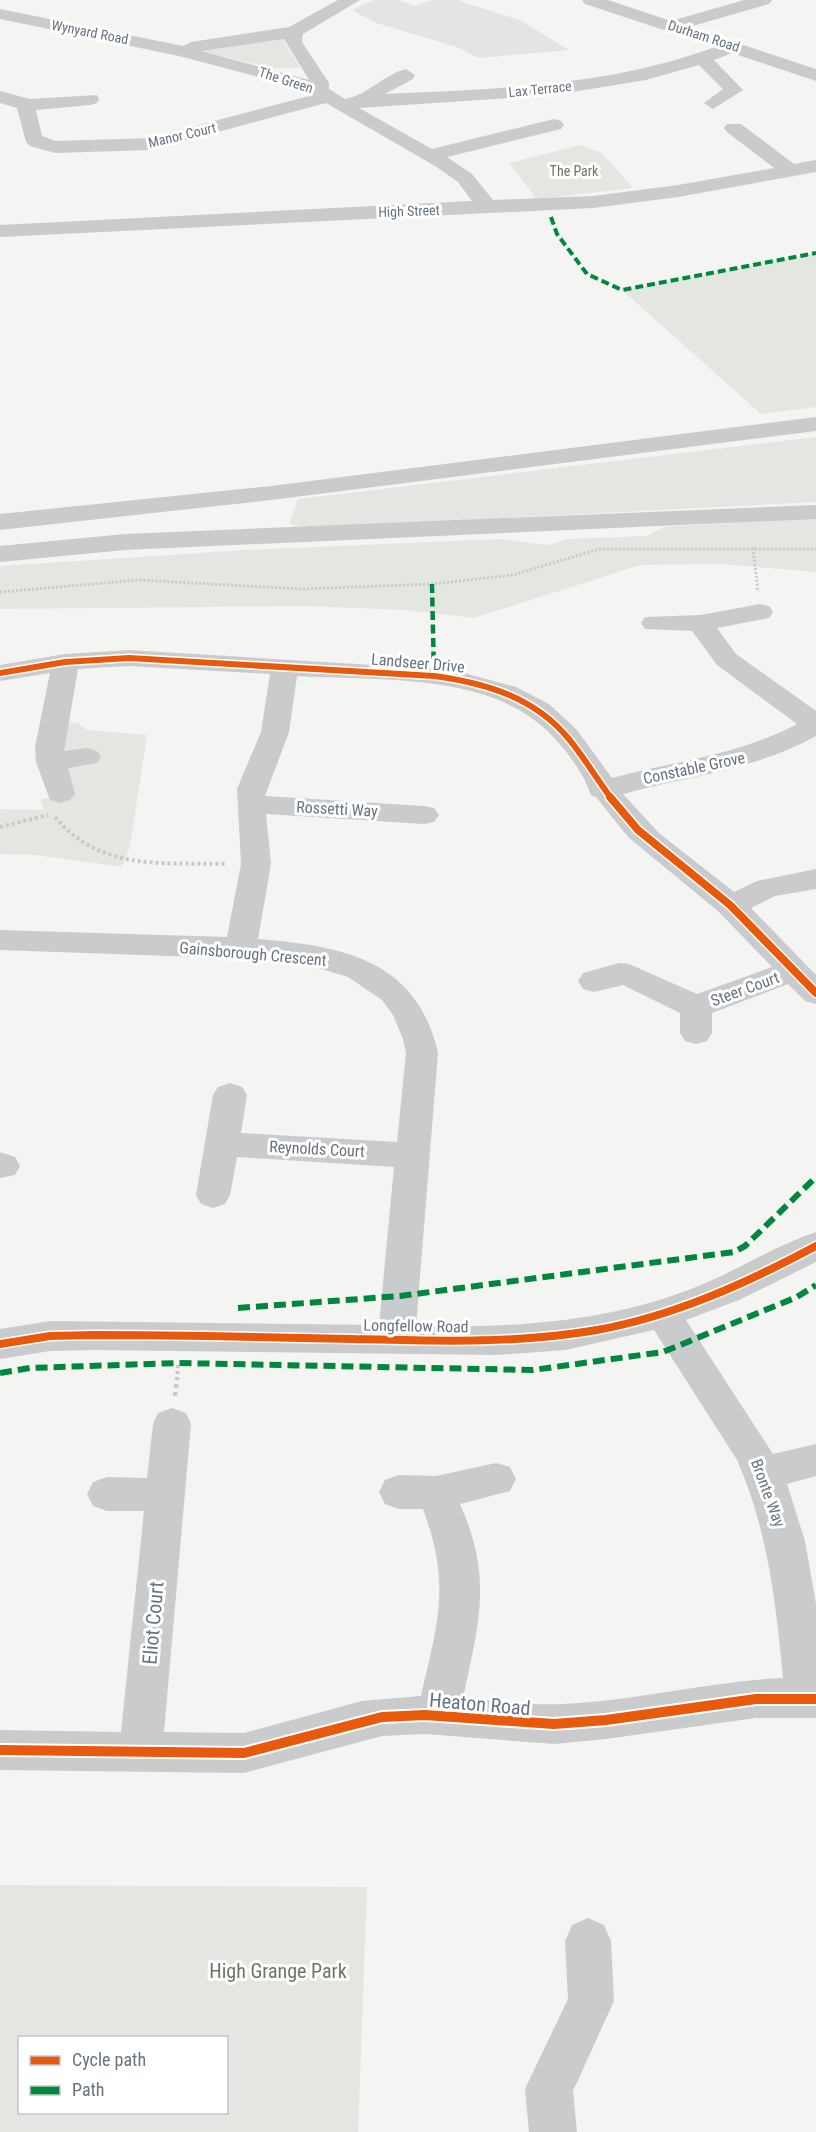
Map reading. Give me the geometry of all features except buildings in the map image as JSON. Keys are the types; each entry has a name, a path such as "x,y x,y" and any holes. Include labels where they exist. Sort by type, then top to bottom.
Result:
{"street":[{"path":"180,51 189,47 294,32 322,7 351,0"},
{"name":"Durham Road","path":"591,0 735,46 816,75"},
{"path":"672,26 763,0"},
{"name":"Wynyard Road","path":"2,16 180,51"},
{"name":"The Green","path":"294,32 293,42 329,98"},
{"name":"Lax Terrace","path":"329,98 366,101 545,91 638,75 704,60 735,46"},
{"name":"The Green","path":"180,51 267,73 329,98"},
{"path":"704,60 734,90 713,102"},
{"path":"267,73 309,68"},
{"path":"366,101 380,89 408,72"},
{"path":"0,97 15,99 25,105 90,99"},
{"path":"329,98 430,155 465,178 488,208"},
{"name":"Manor Court","path":"25,105 31,134 37,142 55,147 126,146 170,140 329,98"},
{"path":"430,155 554,125"},
{"path":"734,128 789,170"},
{"name":"High Street","path":"0,231 167,221 488,208 633,198 816,166"},
{"path":"0,522 271,493 816,424"},
{"path":"0,554 201,538 816,512"},
{"path":"654,623 701,623 760,612"},
{"name":"Constable Grove","path":"602,790 654,776 736,760 783,743 816,725 761,683 729,664 712,644 701,623"},
{"name":"Landseer Drive","path":"0,673 65,662 129,658 434,675 466,680 500,690 528,702 551,719 568,737 618,811 641,833 730,905 816,993"},
{"path":"60,794 50,762 50,741 62,691 65,662"},
{"path":"240,950 256,864 250,804 251,789 275,732 285,666"},
{"path":"50,762 87,757"},
{"name":"Rossetti Way","path":"250,804 424,815"},
{"path":"730,905 768,888 816,879"},
{"name":"Gainsborough Crescent","path":"4,949 240,950 306,955 334,960 360,970 385,985 404,1004 417,1027 422,1053 396,1340"},
{"name":"Steer Court","path":"594,981 619,974 628,975 663,991 696,1020 793,971"},
{"path":"213,1195 230,1095"},
{"name":"Reynolds Court","path":"223,1144 411,1155"},
{"name":"Longfellow Road","path":"0,1344 50,1336 180,1335 483,1340 580,1333 662,1313 756,1279 816,1246"},
{"name":"Bronte Way","path":"662,1313 764,1473 794,1580 811,1699"},
{"name":"Eliot Court","path":"141,1751 172,1424"},
{"path":"764,1473 816,1460"},
{"path":"438,1716 459,1621 461,1594 455,1543 418,1493 496,1479"},
{"path":"107,1494 165,1495"},
{"name":"Heaton Road","path":"0,1750 244,1753 281,1746 335,1726 366,1719 403,1715 438,1716 535,1726 590,1722 706,1703 777,1697 811,1699"},
{"path":"551,2111 591,2001 588,1941"}],"path":[{"path":"753,548 760,612"},
{"path":"0,591 140,580 301,589 432,584 513,575 599,549 816,549"},
{"path":"0,827 53,813 65,832 85,848 114,859 256,864"},
{"path":"172,1424 180,1335"}],"shaded area":[{"path":"374,0 397,0 416,6 432,0 463,0 459,1 520,20 569,50 478,58 457,47 376,23 352,10"}],"green space":[{"path":"282,38 300,68 272,68 197,50"},
{"name":"The Park","path":"581,145 602,153 633,188 537,199 509,163"},
{"path":"816,253 816,407 761,414 622,290"},
{"path":"816,437 816,502 307,528 289,524 298,499"},
{"path":"816,518 816,572 721,564 640,565 474,618 405,610 304,606 0,609 0,566 247,550 501,539 548,545 568,539 647,536 664,527"},
{"path":"59,722 78,723 87,730 147,735 130,846 122,867 36,855 0,854 0,809 44,810 40,799 64,797"},
{"name":"High Grange Park","path":"0,1885 367,1887 358,2132 0,2132"}],"marked path":[{"path":"551,217 557,234 587,274 622,290 816,253"},
{"path":"432,584 434,676"},
{"path":"238,1308 400,1296 734,1252 745,1246 816,1177"},
{"path":"0,1373 30,1368 178,1363 533,1370 663,1352 797,1297 816,1285"}],"cycle path":[{"path":"0,673 65,662 129,658 434,676 471,682 506,693 539,710 554,722 567,736 627,819 660,850 730,905 816,993"},
{"path":"0,1344 50,1336 94,1335 461,1341 565,1335 632,1322 704,1299 749,1280 816,1246"},
{"path":"0,1750 244,1753 362,1720 403,1715 554,1724 606,1720 726,1701 786,1697 816,1699"}]}
